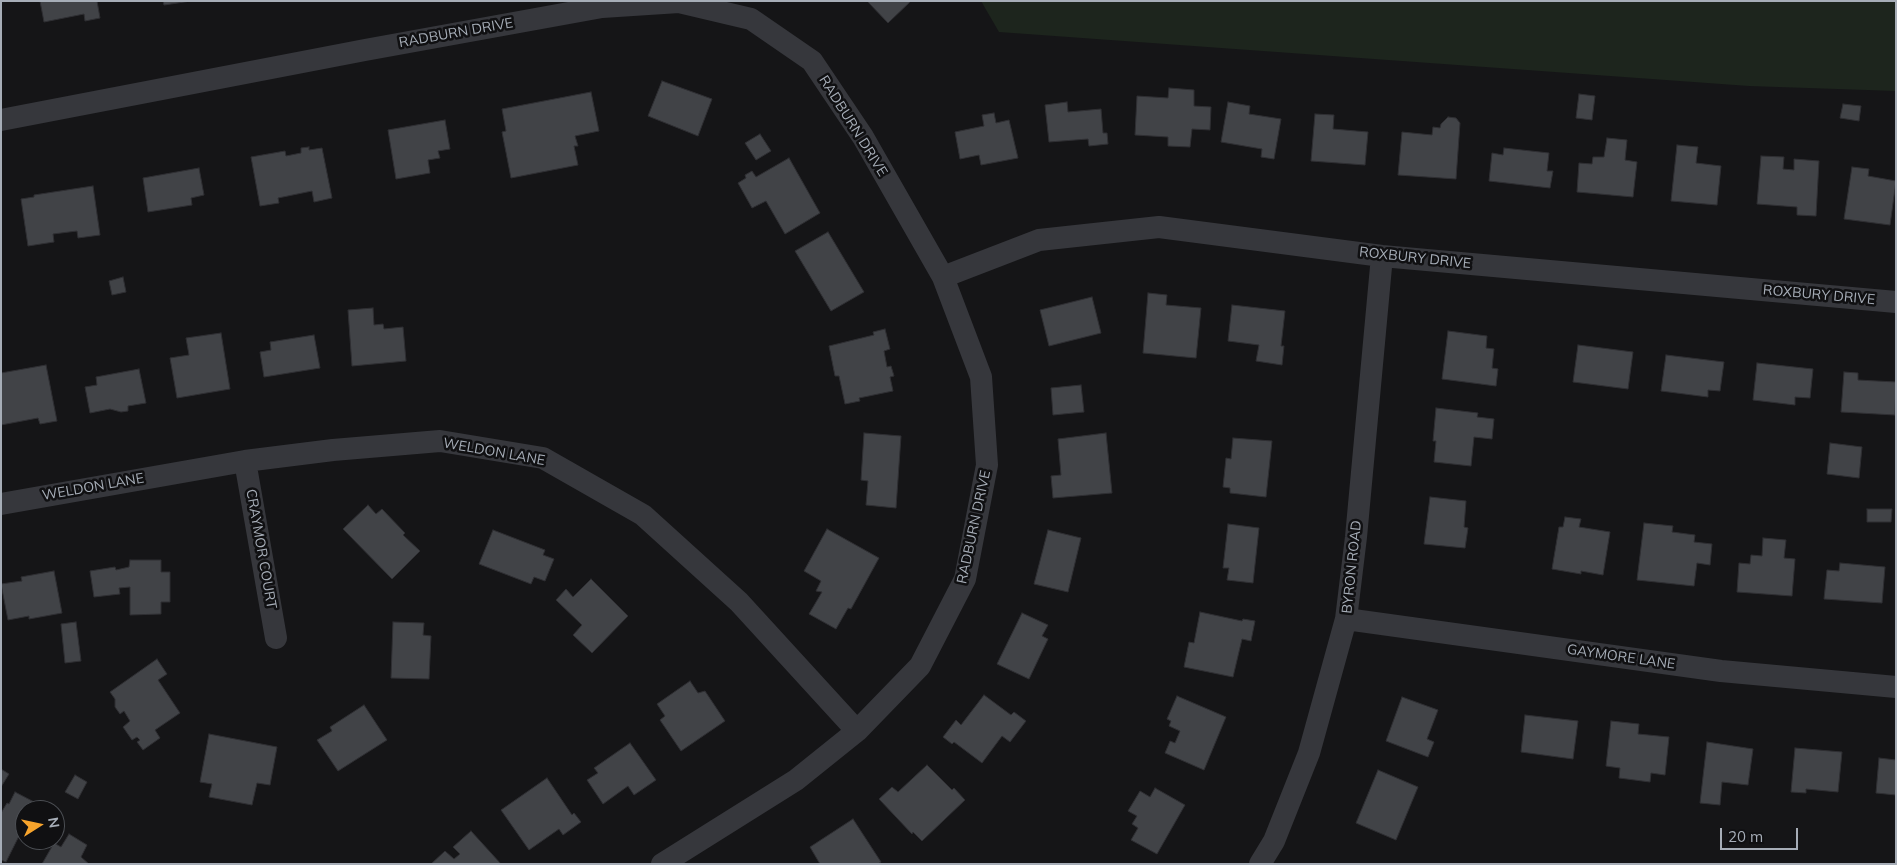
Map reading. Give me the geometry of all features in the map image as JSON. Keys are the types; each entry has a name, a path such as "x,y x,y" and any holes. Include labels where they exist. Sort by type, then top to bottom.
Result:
{"street":[{"name":"RADBURN DRIVE","path":"1,120 593,8 679,2 751,19 812,61 863,137 943,277 981,377 988,465 965,580 920,666 856,730 796,780 662,864"},
{"name":"ROXBURY DRIVE","path":"943,277 1039,240 1159,227 1382,256 1896,302"},
{"name":"BYRON ROAD","path":"1260,864 1274,841 1309,753 1346,619 1356,536 1382,256"},
{"name":"WELDON LANE","path":"1,504 245,461 333,450 440,441 543,458 644,515 739,602 856,730"},
{"name":"CRAYMOR COURT","path":"245,461 276,638"},
{"name":"GAYMORE LANE","path":"1346,619 1721,671 1896,687"}],"shaded area":[{"path":"981,1 1896,1 1896,91 1749,86 999,32"}],"building":[{"path":"40,1 97,1 100,18 85,21 84,14 44,22"},
{"path":"163,1 191,1 164,5"},
{"path":"867,1 911,1 888,23"},
{"path":"662,81 712,99 698,136 648,116"},
{"path":"1169,88 1194,90 1194,106 1211,107 1210,130 1192,129 1190,147 1168,146 1168,137 1135,135 1137,96 1168,98"},
{"path":"591,92 599,131 575,136 578,146 574,146 578,165 511,178 502,132 506,131 502,109"},
{"path":"1579,94 1595,96 1592,120 1576,118"},
{"path":"1067,102 1068,112 1101,109 1103,133 1107,133 1108,144 1089,146 1088,139 1049,142 1045,105"},
{"path":"1228,102 1250,106 1249,114 1281,119 1274,159 1261,157 1262,149 1221,142"},
{"path":"1843,104 1861,106 1859,121 1840,118"},
{"path":"994,113 996,123 1009,120 1018,158 981,165 979,155 960,159 955,132 984,126 982,115"},
{"path":"1315,114 1334,115 1333,129 1368,132 1365,165 1311,161"},
{"path":"1448,117 1456,118 1460,123 1456,179 1398,175 1402,132 1432,135 1433,127 1440,128 1441,124"},
{"path":"445,120 450,149 438,151 440,158 428,160 430,173 396,179 388,130"},
{"path":"760,134 771,151 756,160 745,143"},
{"path":"1607,138 1627,140 1625,160 1637,162 1633,197 1577,192 1579,163 1592,164 1593,157 1604,157"},
{"path":"1677,145 1698,147 1696,163 1721,166 1717,205 1671,201"},
{"path":"309,147 309,150 322,148 332,198 314,202 312,191 278,198 279,203 260,206 251,157 285,151 286,156 301,153 301,148"},
{"path":"1504,148 1549,153 1547,171 1553,171 1550,188 1489,181 1492,153 1503,155"},
{"path":"1761,156 1784,157 1783,169 1794,170 1794,159 1819,161 1816,216 1797,215 1797,207 1757,204"},
{"path":"789,158 820,213 785,234 766,201 752,208 738,183 746,178 745,175 752,171 756,177"},
{"path":"1852,167 1869,169 1868,176 1896,181 1890,225 1844,219"},
{"path":"199,168 204,195 191,198 192,205 148,212 143,178"},
{"path":"93,186 100,235 78,238 77,231 53,234 54,242 28,246 21,199 34,197 34,195"},
{"path":"828,232 864,292 831,311 795,251"},
{"path":"123,277 126,292 112,295 109,281"},
{"path":"1148,293 1167,295 1166,305 1201,308 1196,358 1143,353"},
{"path":"1092,297 1101,333 1049,346 1040,310"},
{"path":"1232,305 1285,311 1281,346 1284,346 1282,365 1256,361 1259,345 1228,341"},
{"path":"373,308 374,325 383,324 384,329 403,327 406,361 352,366 348,310"},
{"path":"885,329 890,349 884,351 887,367 891,366 894,376 890,377 893,391 859,398 860,401 845,404 839,376 835,376 829,346 874,335 873,332"},
{"path":"1448,331 1487,336 1486,348 1494,349 1492,368 1498,369 1496,386 1442,379"},
{"path":"221,333 230,389 177,398 170,358 189,355 186,338"},
{"path":"314,335 320,368 264,377 260,352 271,350 270,342"},
{"path":"1578,345 1633,352 1628,389 1573,382"},
{"path":"1666,355 1724,362 1720,391 1708,390 1708,397 1661,391"},
{"path":"1757,363 1813,369 1810,398 1795,397 1795,405 1753,400"},
{"path":"46,365 57,421 40,424 38,418 1,425 1,373"},
{"path":"139,369 146,403 128,406 128,411 121,412 110,409 90,413 85,387 97,385 96,377"},
{"path":"1844,372 1858,373 1858,380 1896,382 1895,415 1841,412"},
{"path":"1081,385 1084,412 1053,415 1051,388"},
{"path":"1436,408 1478,413 1477,417 1494,419 1492,439 1474,437 1471,466 1434,462 1436,441 1433,441"},
{"path":"864,433 901,436 896,508 866,505 868,481 861,480"},
{"path":"1106,433 1112,493 1053,498 1051,476 1061,475 1058,439"},
{"path":"1233,438 1272,441 1266,497 1230,493 1230,488 1223,487 1226,458 1231,459"},
{"path":"1830,443 1862,447 1859,478 1827,474"},
{"path":"1430,497 1466,501 1464,527 1468,528 1465,548 1424,544"},
{"path":"368,505 376,514 382,509 405,533 403,535 420,551 392,579 343,529"},
{"path":"1867,509 1892,509 1891,522 1867,522"},
{"path":"1565,517 1581,519 1579,527 1610,532 1603,575 1581,571 1581,574 1552,569 1559,527 1563,527"},
{"path":"1644,523 1673,526 1672,532 1695,535 1694,542 1712,544 1710,565 1697,563 1694,586 1637,580"},
{"path":"1228,524 1259,528 1253,583 1227,580 1229,568 1223,568"},
{"path":"827,529 879,558 851,609 848,608 836,629 809,614 822,592 816,591 821,581 804,571"},
{"path":"493,530 545,550 543,555 554,559 545,581 534,577 531,584 479,564"},
{"path":"1048,530 1081,538 1068,592 1034,584"},
{"path":"1763,538 1786,540 1784,558 1795,559 1792,596 1737,592 1739,563 1750,564 1751,555 1762,556"},
{"path":"130,560 161,560 161,572 170,572 170,602 161,602 161,614 130,615 130,587 119,588 120,594 94,597 90,571 115,567 116,570 129,567"},
{"path":"1840,563 1885,567 1882,603 1824,599 1827,570 1839,571"},
{"path":"54,571 62,613 29,619 29,616 8,620 1,584 22,581 21,577"},
{"path":"591,579 628,616 592,653 573,635 582,625 556,600 566,589 573,597"},
{"path":"1200,612 1242,621 1243,619 1255,621 1251,641 1242,639 1233,677 1184,667 1189,642 1194,643"},
{"path":"1022,613 1048,625 1042,636 1048,639 1029,679 997,664"},
{"path":"76,622 81,661 65,663 61,624"},
{"path":"393,622 424,623 423,635 431,636 429,679 391,678"},
{"path":"157,659 167,674 158,680 180,713 155,730 160,738 143,750 137,742 140,740 137,737 132,740 123,727 130,721 124,711 120,714 115,707 115,699 110,692"},
{"path":"690,681 698,693 705,691 725,721 681,751 660,720 665,716 657,704"},
{"path":"984,695 1011,715 1014,712 1026,721 1010,742 1002,736 982,763 954,742 952,744 943,737 956,720 961,725"},
{"path":"1177,696 1226,717 1204,770 1165,753 1170,741 1175,743 1180,731 1169,726 1171,721 1167,719"},
{"path":"1402,697 1438,710 1427,739 1434,742 1428,757 1386,741"},
{"path":"364,705 387,740 338,771 317,740 332,731 330,727"},
{"path":"1525,715 1578,721 1573,759 1521,752"},
{"path":"1611,721 1639,724 1638,734 1669,737 1665,775 1651,773 1650,782 1619,778 1620,768 1606,766"},
{"path":"209,734 277,747 270,785 257,783 252,805 209,797 212,784 200,782"},
{"path":"1707,742 1753,749 1748,785 1722,782 1720,805 1700,803"},
{"path":"630,743 656,780 634,795 628,786 603,804 587,780 598,773 594,768"},
{"path":"1795,748 1842,752 1838,792 1806,789 1806,793 1791,792"},
{"path":"1879,758 1896,760 1896,795 1876,793"},
{"path":"927,765 965,800 922,841 913,832 912,834 879,799 892,787 898,792"},
{"path":"1,769 9,774 1,787"},
{"path":"1378,770 1418,787 1396,840 1356,823"},
{"path":"75,775 87,782 78,799 65,792"},
{"path":"547,778 572,815 574,813 581,822 563,835 559,829 529,850 501,810"},
{"path":"1155,788 1185,805 1157,854 1131,840 1138,828 1132,824 1137,816 1128,811 1140,791 1150,797"},
{"path":"15,792 30,800 15,800 15,844 6,862 1,860 1,813 7,803 9,804"},
{"path":"853,819 881,862 878,864 820,864 810,847"},
{"path":"471,831 501,864 431,864 445,851 454,859 460,854 453,847"},
{"path":"69,834 87,845 81,857 89,864 42,864 50,850 65,850 65,840"}]}
